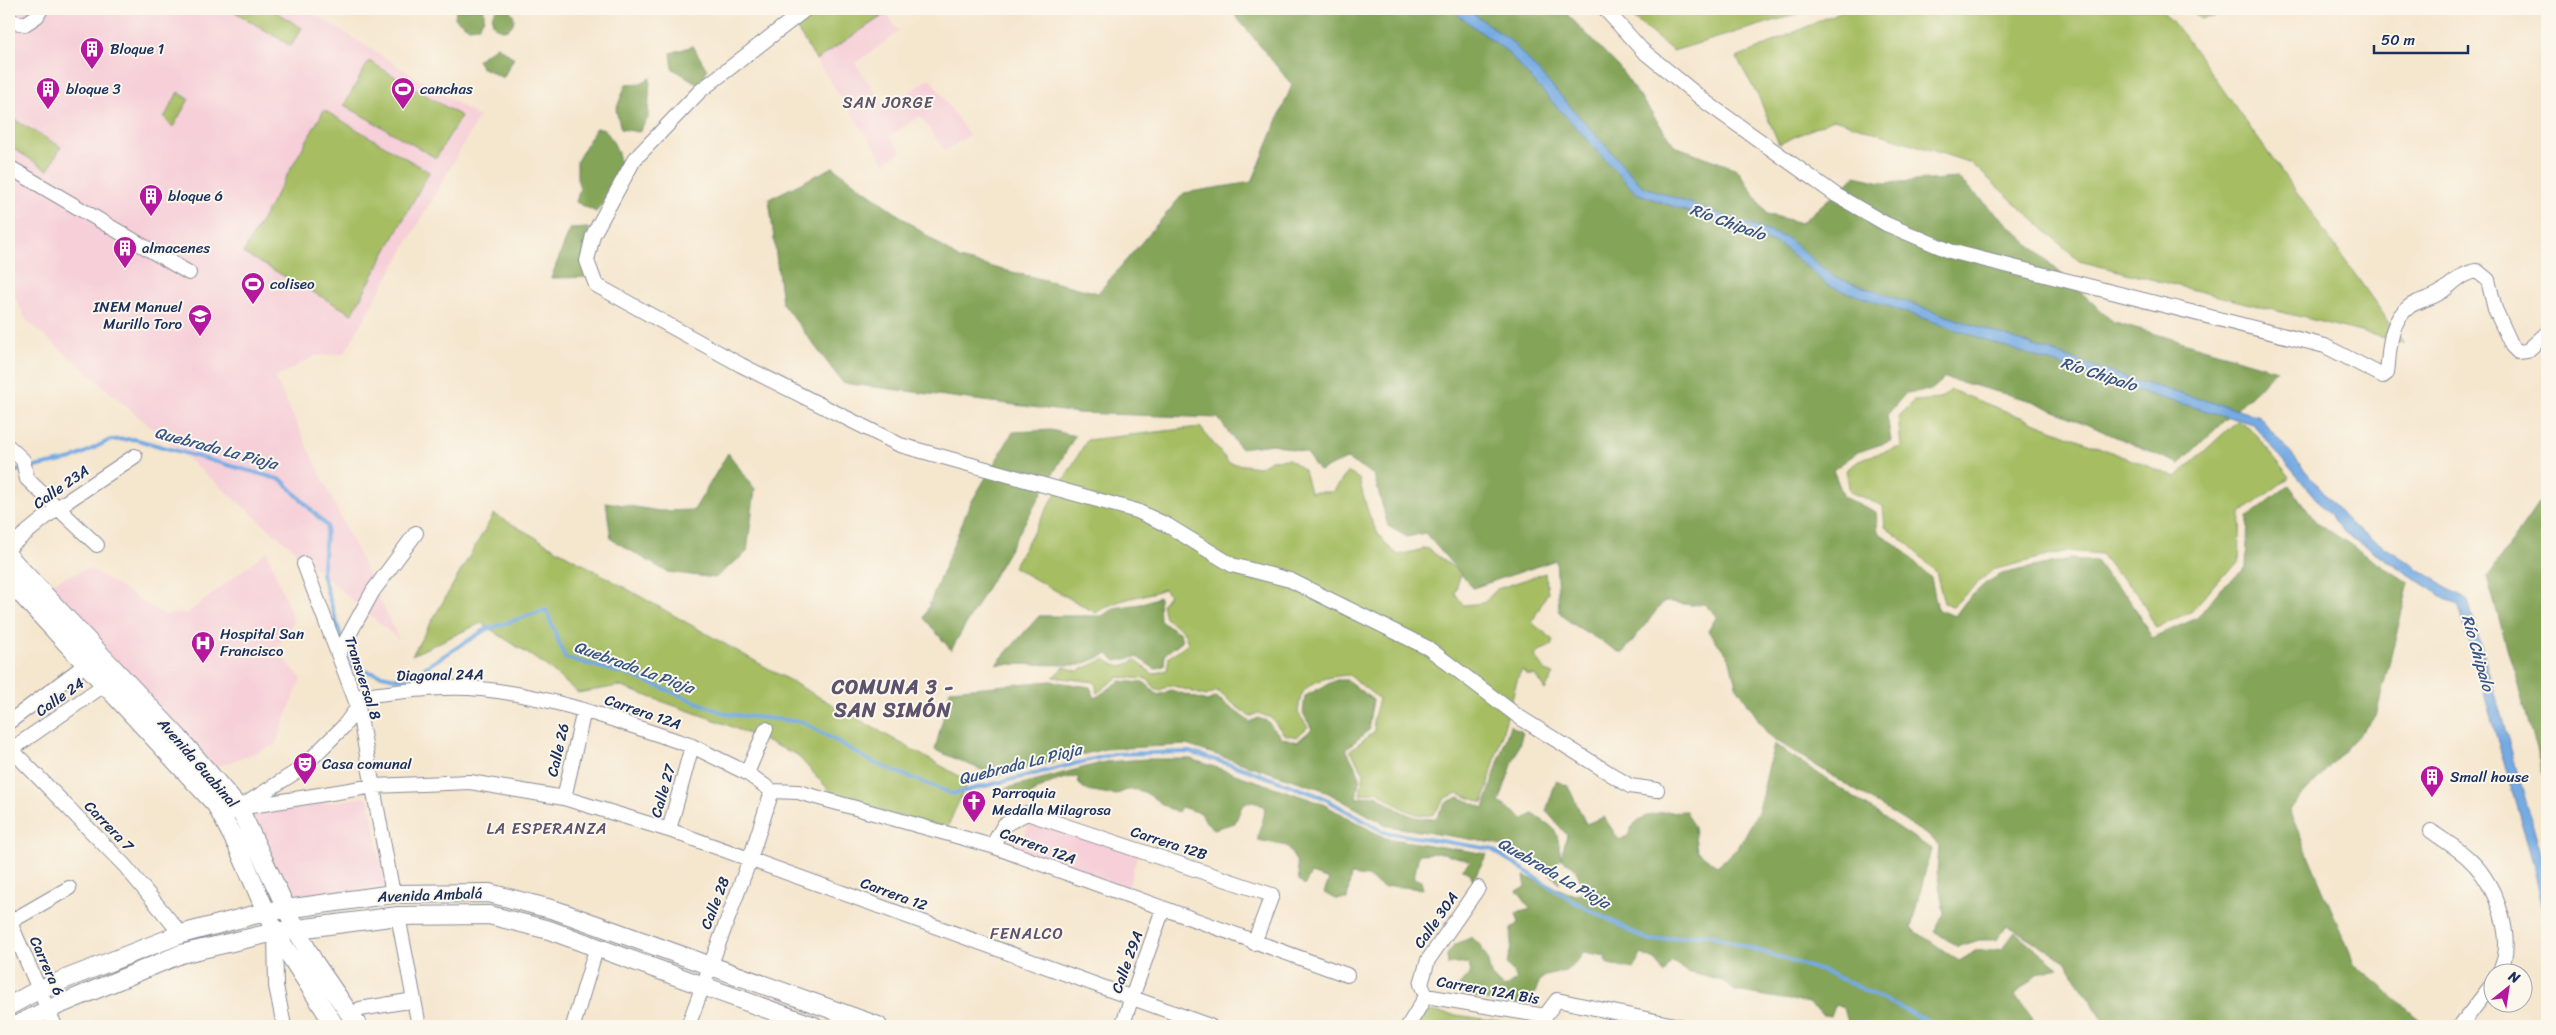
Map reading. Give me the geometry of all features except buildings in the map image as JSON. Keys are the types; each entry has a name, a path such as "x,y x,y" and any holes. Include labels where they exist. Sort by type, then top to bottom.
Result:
{"main road":[{"name":"Avenida Guabinal","path":"9,557 178,737 240,808 296,929 314,962 358,1026"},
{"name":"Avenida Guabinal","path":"9,581 216,805 224,816 275,932 335,1026"},
{"name":"Avenida Ambalá","path":"9,1006 40,989 181,934 265,912 393,894 489,893 555,910 878,1026"},
{"name":"Avenida Ambalá","path":"15,1026 49,1009 181,954 275,932 398,916 489,916 549,930 814,1026"}],"street":[{"path":"9,21 25,24 37,16 40,9"},
{"path":"804,9 700,90 634,160 593,235 587,261 596,285 741,365 900,445 1137,511 1167,525 1232,564 1290,580 1428,648 1519,717 1630,786 1657,790"},
{"path":"1605,9 1642,50 1707,103 1793,166 1836,195 1886,224 1950,251 2326,346 2353,359 2378,376 2383,376 2387,373 2391,333 2397,319 2410,306 2440,293 2464,273 2477,271 2488,280 2495,309 2512,346 2518,352 2526,351 2547,333"},
{"path":"9,168 189,273"},
{"path":"9,447 23,460 26,477 56,508 97,544"},
{"name":"Calle 23A","path":"9,547 56,508 135,456"},
{"path":"339,652 374,591 416,532"},
{"name":"Transversal 8","path":"304,564 357,702 393,894"},
{"name":"Calle 24","path":"9,722 85,665"},
{"name":"Calle 24","path":"10,749 104,686"},
{"name":"Diagonal 24A","path":"357,702 396,692 480,689 520,694 584,710"},
{"path":"224,816 240,808 302,768 343,727 357,702"},
{"name":"Carrera 12A","path":"584,710 692,746 747,772 772,791 798,792 992,846 1347,976"},
{"name":"Calle 26","path":"564,798 584,710"},
{"path":"747,772 766,729"},
{"name":"Carrera 12A","path":"688,760 692,746"},
{"name":"Carrera 7","path":"10,749 125,866 181,934"},
{"name":"Calle 27","path":"669,830 688,760"},
{"name":"Carrera 12","path":"240,808 374,786 470,782 564,798 669,830 1131,999 1210,1026"},
{"name":"Calle 28","path":"688,1026 709,965 750,859 772,791"},
{"name":"Carrera 12B","path":"992,846 1004,825 1027,813 1272,895 1254,943"},
{"path":"2431,831 2472,861 2494,892 2508,943 2505,962"},
{"path":"9,921 70,888"},
{"name":"Calle 30A","path":"1426,996 1421,984 1428,960 1478,888"},
{"name":"Calle 29A","path":"1122,1026 1163,909"},
{"path":"398,916 419,1026"},
{"name":"Carrera 6","path":"9,921 55,1026"},
{"path":"275,932 276,986 284,1026"},
{"path":"573,1026 597,946"},
{"path":"2460,1026 2484,995"},
{"path":"1408,1026 1426,996"},
{"name":"Carrera 12A Bis","path":"1426,996 1543,1021 1557,1000 1679,1026"},
{"path":"360,1009 414,1000"}],"shaded area":[{"name":"INEM Manuel Murillo Toro","path":"9,9 307,9 479,117 344,354 315,356 275,378 399,640 26,320 9,284"},
{"path":"887,13 899,32 855,63 886,108 930,78 969,135 945,151 920,116 890,136 901,152 885,163 816,60"},
{"name":"Hospital San Francisco","path":"267,551 294,621 276,649 301,678 275,745 214,768 46,585 89,568 164,615 188,613"},
{"path":"363,797 370,800 385,887 290,901 252,820 253,815"},
{"path":"1032,821 1138,852 1128,889 1016,849"}],"green space":[{"path":"503,8 511,11 514,19 511,27 503,30 495,27 492,19 495,11"},
{"path":"230,9 271,9 302,28 291,46"},
{"path":"456,9 484,9 484,18 479,27 469,28 455,18"},
{"path":"821,9 884,9 887,13 816,60 795,26"},
{"path":"1230,9 1562,9 1618,66 1675,146 1737,169 1767,214 1801,223 1855,176 1886,183 1958,178 2112,321 2277,370 2179,464 2032,401 1945,378 1931,390 1906,393 1887,415 1891,441 1858,452 1833,470 1844,497 1876,512 1878,532 1901,548 1931,578 1938,610 1955,616 1966,601 1987,582 2002,574 2069,559 2096,561 2109,579 2127,595 2152,638 2197,618 2221,588 2246,568 2248,517 2289,485 2316,522 2409,583 2376,716 2289,810 2355,965 2427,1026 2107,1026 2065,961 2007,925 1996,940 1979,940 1958,947 1934,931 1944,914 1937,872 1939,847 1933,839 1769,736 1736,685 1729,657 1708,631 1717,616 1704,604 1691,605 1664,601 1622,654 1571,623 1559,612 1556,560 1473,588 1425,533 1407,537 1388,526 1374,475 1347,459 1319,471 1306,453 1273,444 1240,448 1218,418 1078,413 843,383 782,303 769,199 833,167 959,259 1098,293 1184,193 1252,182 1292,85"},
{"path":"1622,9 1814,9 1673,51"},
{"path":"1846,9 2161,9 2184,35 2404,343 2079,261 1971,163 1834,119 1779,144 1760,100 1737,58"},
{"path":"2190,9 2252,9 2201,19"},
{"path":"497,46 514,58 503,78 481,67 477,60"},
{"path":"693,46 707,70 700,85 673,69 671,53"},
{"name":"canchas","path":"369,61 461,116 436,158 344,105"},
{"path":"650,78 648,118 639,132 621,129 616,110 626,84 641,83"},
{"path":"178,92 189,99 173,127 164,118"},
{"path":"324,110 429,172 352,314 243,253"},
{"path":"10,117 61,147 48,170 9,146"},
{"path":"596,128 604,129 609,135 617,150 621,167 618,183 614,191 596,212 576,202 580,188 577,179 577,161"},
{"path":"588,228 590,251 601,277 551,278 570,229"},
{"path":"1951,390 2176,477 2237,421 2252,430 2290,477 2241,513 2239,563 2219,579 2191,612 2156,628 2137,592 2116,573 2101,554 2067,551 1992,570 1953,606 1944,603 1936,572 1909,545 1885,527 1883,506 1850,492 1846,470 1863,458 1901,447 1898,417 1914,401 1940,399"},
{"path":"1200,427 1229,463 1259,467 1271,460 1289,459 1304,470 1310,492 1333,492 1348,472 1359,479 1372,522 1382,540 1399,555 1427,548 1461,573 1455,593 1463,605 1484,603 1497,589 1545,573 1548,592 1532,622 1553,641 1551,646 1539,651 1535,656 1546,671 1554,674 1545,690 1535,675 1527,675 1522,670 1518,677 1483,803 1458,793 1444,799 1434,814 1427,815 1404,809 1377,791 1360,795 1364,773 1350,750 1375,731 1373,721 1379,699 1349,675 1323,679 1306,689 1301,696 1298,713 1308,727 1296,737 1284,734 1271,718 1258,713 1250,717 1217,691 1206,696 1171,685 1158,691 1147,679 1118,677 1097,693 1095,682 1053,677 1064,667 1078,671 1105,659 1120,666 1135,660 1153,674 1167,670 1169,657 1188,643 1183,630 1165,618 1162,604 1169,595 1164,589 1120,601 1096,613 1013,567 1087,440"},
{"path":"1051,430 1075,436 951,650 924,618 969,506 1013,432"},
{"path":"728,453 755,489 747,552 715,578 667,572 611,539 606,502 659,511 694,510"},
{"path":"2547,491 2547,788 2487,577"},
{"path":"494,514 968,781 947,828 839,801 796,754 720,722 619,686 578,693 545,665 481,623 412,655"},
{"path":"1159,597 1160,621 1180,633 1182,641 1165,654 1164,666 1155,669 1137,657 1116,661 1108,654 1080,665 996,664 1039,616 1102,616 1114,608 1140,604"},
{"path":"1336,680 1347,680 1373,700 1369,723 1370,729 1346,749 1360,776 1356,798 1377,795 1405,813 1428,819 1436,818 1445,803 1459,797 1484,808 1510,725 1523,733 1499,802 1524,819 1533,814 1552,827 1557,835 1561,858 1567,835 1546,811 1556,781 1568,786 1586,824 1604,817 1619,840 1628,836 1637,822 1644,817 1651,814 1686,811 1694,828 1697,851 1717,866 1738,848 1758,812 1774,744 1931,849 1911,928 1959,961 1976,951 2002,949 2015,932 2059,968 2038,973 2015,995 2038,1026 1849,1026 1844,1008 1835,1005 1830,1016 1824,1015 1808,1003 1735,991 1723,981 1688,972 1671,961 1664,974 1655,960 1641,954 1633,969 1608,964 1605,956 1584,952 1576,963 1565,971 1549,974 1541,979 1531,1000 1525,1003 1507,1004 1475,997 1460,993 1457,988 1471,972 1468,963 1448,965 1447,955 1454,945 1472,937 1480,945 1487,958 1491,975 1504,988 1517,979 1507,964 1511,947 1511,929 1519,923 1516,913 1531,909 1517,891 1526,887 1524,876 1575,895 1585,891 1574,866 1561,859 1554,866 1560,884 1538,862 1520,852 1494,843 1388,826 1321,789 1186,745 1105,749 996,776 935,750 950,690 1051,681 1090,687 1095,698 1120,681 1145,683 1158,695 1171,690 1207,701 1216,697 1250,722 1258,718 1267,721 1281,737 1297,742 1312,729 1303,713 1305,696"},
{"path":"1146,759 1191,759 1321,803 1385,838 1487,854 1473,880 1470,873 1462,869 1470,861 1443,853 1419,854 1414,878 1421,881 1423,889 1390,886 1384,888 1367,877 1351,875 1347,899 1335,899 1324,893 1329,880 1311,874 1304,886 1299,881 1297,863 1287,846 1258,840 1265,810 1264,806 1251,801 1242,806 1235,823 1214,829 1206,822 1201,813 1181,807 1178,812 1142,791 1126,791 1116,795 1086,790 1079,784 1078,777 1070,777 1049,784 1025,800 1003,789 1105,762"},
{"path":"1427,1011 1527,1025 1459,1026 1451,1023 1448,1026 1419,1026"}],"water":[{"name":"Río Chipalo","path":"1450,9 1467,9 1512,42 1642,186 1787,238 1834,277 2130,379 2259,416 2352,526 2468,601 2543,860 2547,880 2547,928 2533,863 2459,607 2345,533 2253,424 2126,388 1829,286 1782,246 1636,193 1505,50"}],"waterway":[{"name":"Quebrada La Pioja","path":"9,466 16,471 72,459 110,440 134,439 282,480 327,526 322,574 342,640"},
{"name":"Quebrada La Pioja","path":"345,648 354,669 405,680 485,630 546,610 565,658 630,675 726,714 803,722 874,763 953,794 1114,754 1189,752 1242,768 1322,797 1384,832 1491,849 1571,900 1650,941 1707,934 1831,974 1938,1026"}],"place":[{"name":"Bloque 1","path":"92,70"},
{"name":"bloque 3","path":"48,110"},
{"name":"canchas","path":"403,110"},
{"name":"bloque 6","path":"151,217"},
{"name":"almacenes","path":"125,269"},
{"name":"coliseo","path":"253,305"},
{"name":"INEM Manuel Murillo Toro","path":"200,337"},
{"name":"Hospital San Francisco","path":"203,664"},
{"name":"Casa comunal","path":"305,785"},
{"name":"Small house","path":"2432,798"},
{"name":"Parroquia Medalla Milagrosa","path":"974,823"}],"district":[{"name":"SAN JORGE","path":"888,102"},
{"name":"COMUNA 3 - SAN SIMÓN","path":"893,698"},
{"name":"LA ESPERANZA","path":"547,828"},
{"name":"FENALCO","path":"1027,933"}]}
